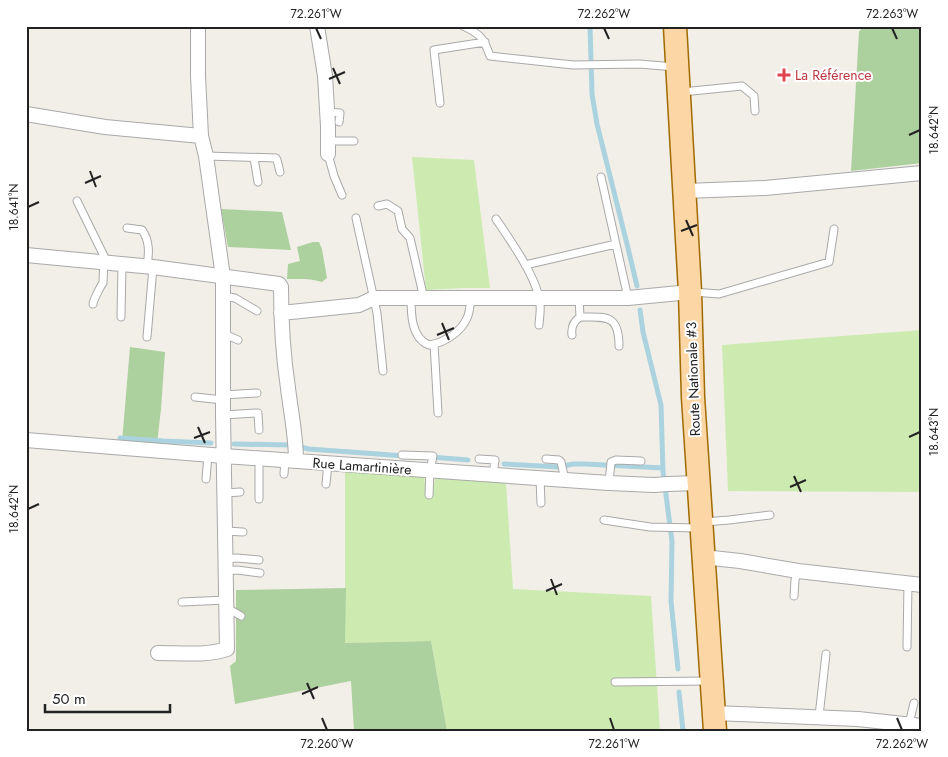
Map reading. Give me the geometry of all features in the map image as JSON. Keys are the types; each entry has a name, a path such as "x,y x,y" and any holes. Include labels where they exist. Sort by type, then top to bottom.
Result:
{"main road":[{"name":"Route Nationale #3","path":"675,26 690,292 693,397 714,722"}],"street":[{"path":"158,653 207,653 227,649 223,277 206,156 201,136 198,26"},
{"path":"318,26 328,112 328,147"},
{"path":"26,114 105,127 201,136"},
{"path":"685,191 765,188 922,173"},
{"path":"26,255 150,267 279,284 281,287 281,313 292,458"},
{"path":"281,313 359,305 374,298 628,298 690,292"},
{"name":"Rue Lamartinière","path":"26,440 208,455 292,458 328,463 540,478 610,472 661,484 698,483"},
{"path":"703,557 915,585"},
{"path":"714,722 820,716 915,725"}],"lane":[{"path":"464,26 481,36 490,56 579,65 640,64 678,68"},
{"path":"440,103 434,50 485,42"},
{"path":"679,92 742,86 754,96 755,111"},
{"path":"328,112 340,113 339,122"},
{"path":"342,195 334,176 328,147 354,141"},
{"path":"206,156 276,158 280,172"},
{"path":"254,158 258,182"},
{"path":"601,177 628,298"},
{"path":"77,201 104,256 103,283 93,304"},
{"path":"378,206 387,204 398,211 402,229 410,238 422,290 417,297 412,316 415,329 421,341 429,345 450,337 469,316 471,297"},
{"path":"356,218 377,313 383,371"},
{"path":"496,219 517,250 537,289 540,305 539,325"},
{"path":"127,228 142,230 146,236 149,250 148,337"},
{"path":"690,292 719,294 830,262 834,229"},
{"path":"525,265 616,244"},
{"path":"121,317 122,264"},
{"path":"223,296 235,298 257,311"},
{"path":"578,298 580,317"},
{"path":"572,335 571,327 575,320 580,317 606,317 616,327 619,335 619,346"},
{"path":"223,337 229,336 238,340"},
{"path":"434,344 438,413"},
{"path":"195,397 223,398 257,393"},
{"path":"223,415 258,413 259,430"},
{"path":"206,479 208,455"},
{"path":"402,455 432,456 429,495"},
{"path":"259,458 259,499"},
{"path":"479,459 495,460 493,475"},
{"path":"546,460 559,460 564,476"},
{"path":"610,472 616,460 641,461"},
{"path":"326,484 328,463"},
{"path":"540,478 541,503"},
{"path":"225,493 240,492"},
{"path":"604,520 678,529 770,515"},
{"path":"225,531 243,532"},
{"path":"226,565 237,558 259,560"},
{"path":"226,565 237,570 260,573"},
{"path":"794,596 798,571"},
{"path":"907,647 915,585"},
{"path":"182,602 226,604 241,616"},
{"path":"820,716 826,654"},
{"path":"615,682 711,681"},
{"path":"914,703 915,725"}],"green space":[{"path":"861,26 922,26 922,163 851,171 859,31"},
{"path":"412,157 474,160 490,288 426,290"},
{"path":"221,209 282,212 291,250 228,247"},
{"path":"319,242 322,249 327,278 322,282 309,279 287,279 288,264 300,261 297,247"},
{"path":"922,330 920,492 728,491 722,345"},
{"path":"130,347 165,352 157,444 122,442"},
{"path":"922,397 922,464 919,464"},
{"path":"345,472 423,477 425,479 424,482 435,483 435,479 438,478 506,483 513,589 651,596 660,731 447,731 431,641 345,643"},
{"path":"346,588 345,643 431,641 447,731 354,731 351,681 235,704 230,666 236,661 236,590"}],"waterway":[{"path":"590,26 592,94 597,124 637,286"},
{"path":"640,310 643,332 661,405 663,472 672,541 671,601 678,669"},
{"path":"120,438 211,443"},
{"path":"234,444 291,445 309,449 405,456"},
{"path":"431,457 468,460"},
{"path":"504,464 559,467 585,464 663,468"},
{"path":"679,692 683,731"}],"place":[{"name":"La Référence","path":"784,75"}]}
